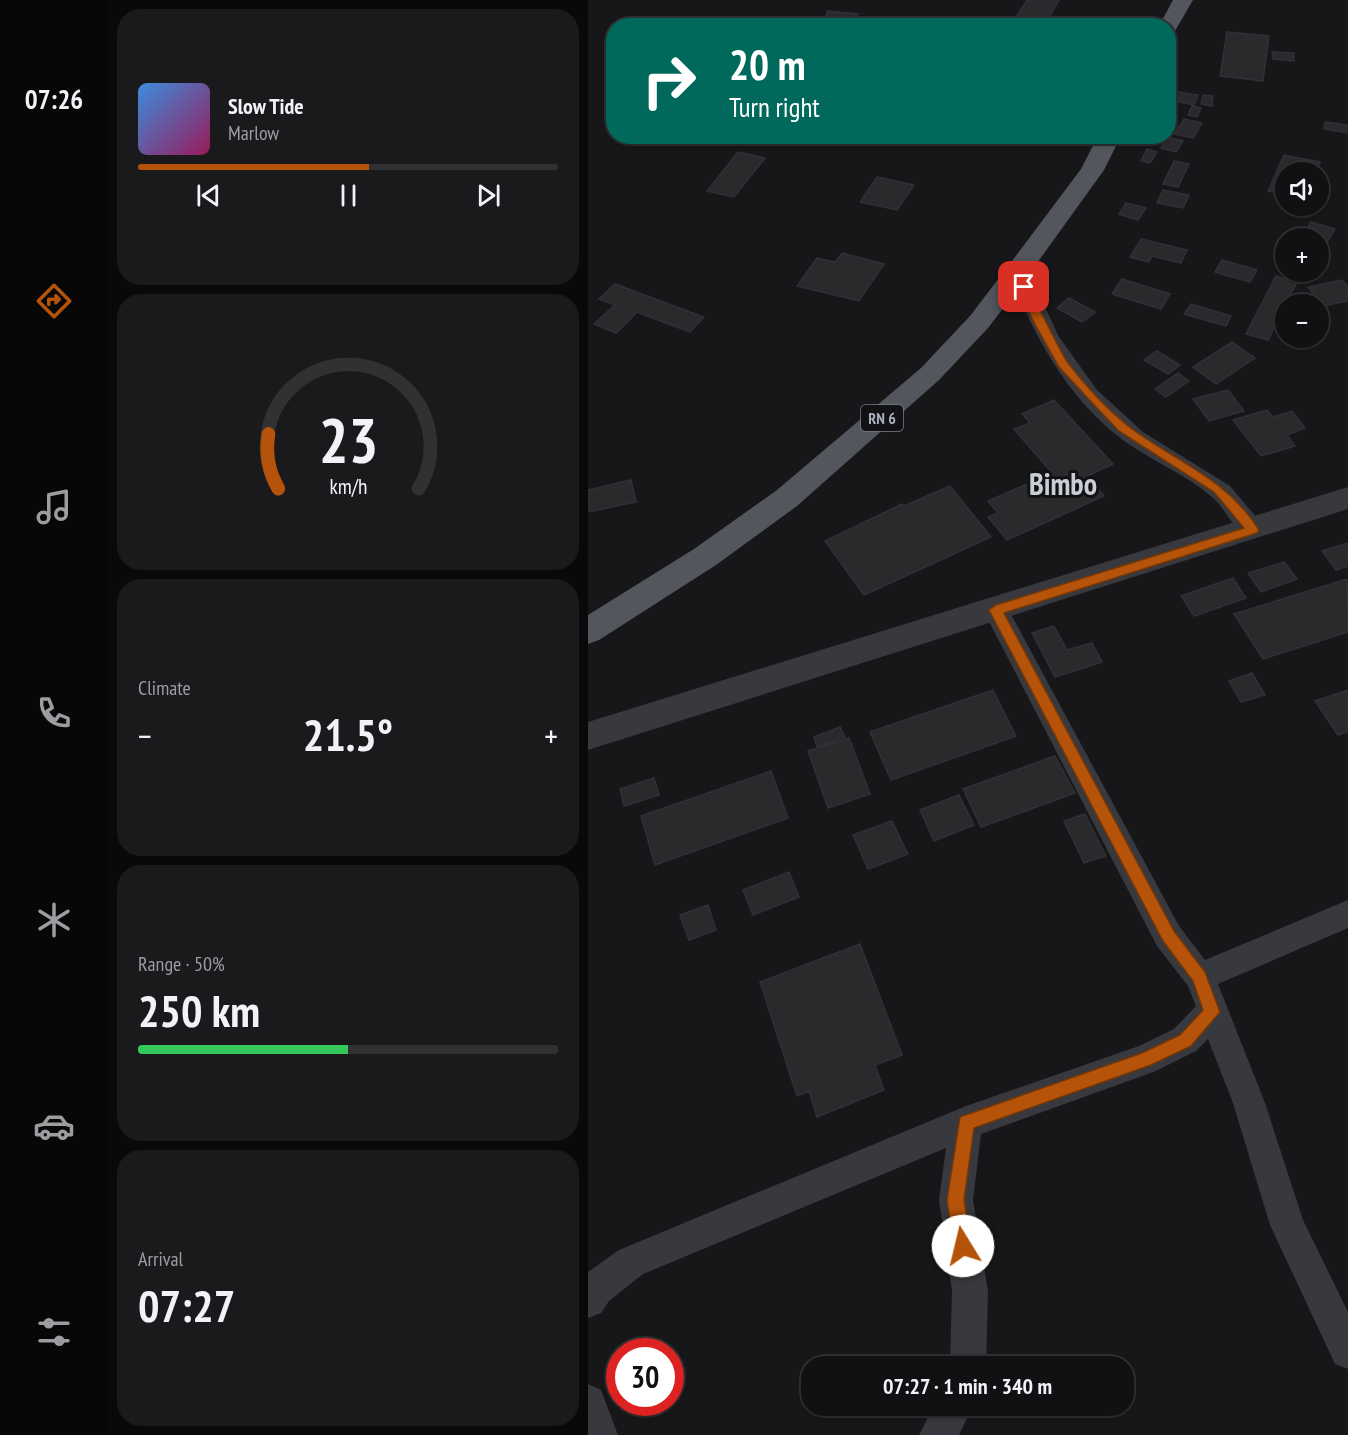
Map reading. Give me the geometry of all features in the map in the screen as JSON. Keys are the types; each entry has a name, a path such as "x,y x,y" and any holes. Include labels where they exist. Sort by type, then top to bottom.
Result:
{"main road":[{"path":"1173,18 1183,0"},
{"name":"RN 6","path":"588,631 705,557 804,484 930,374 979,322 1018,271 1092,170 1106,144"}],"street":[{"path":"1018,271 1037,319 1063,365 1123,428 1218,489 1253,530"},
{"path":"588,736 1253,530 1348,498"},
{"path":"996,610 1168,936 1200,977 1249,1103 1287,1225 1348,1351"},
{"path":"1200,977 1348,914"},
{"path":"588,1300 596,1288 631,1262 966,1123 1145,1060 1185,1040 1212,1012"},
{"path":"966,1123 956,1200 970,1291 968,1356"},
{"path":"588,1403 598,1435"},
{"path":"938,1435 948,1416"}],"building":[{"path":"1027,0 1059,0 1048,18 1016,18"},
{"path":"828,11 858,14 856,18 825,18"},
{"path":"1227,32 1269,36 1263,81 1220,76"},
{"path":"1272,52 1294,53 1294,61 1273,59"},
{"path":"1178,92 1198,95 1194,105 1176,101"},
{"path":"1203,95 1213,96 1212,106 1201,104"},
{"path":"1192,106 1201,108 1197,117 1188,115"},
{"path":"1184,119 1202,123 1193,138 1176,134"},
{"path":"1325,122 1348,125 1348,133 1324,129"},
{"path":"1176,139 1183,141 1176,152 1161,148 1164,144 1176,144"},
{"path":"1147,149 1157,152 1150,163 1141,161"},
{"path":"738,152 765,158 734,197 707,191"},
{"path":"1284,155 1320,162 1281,162"},
{"path":"1174,161 1189,164 1178,187 1163,184"},
{"path":"1275,175 1275,192 1268,191"},
{"path":"877,177 914,185 897,210 860,202"},
{"path":"1163,190 1189,195 1183,208 1157,203"},
{"path":"1126,203 1146,208 1138,220 1119,214"},
{"path":"1311,222 1335,229 1329,239 1329,228 1307,228"},
{"path":"1141,239 1187,250 1181,263 1152,256 1149,262 1130,257"},
{"path":"842,253 884,264 859,301 797,286 817,258 835,262"},
{"path":"1222,260 1257,270 1250,282 1215,272"},
{"path":"1275,278 1275,282 1297,282 1291,294 1275,294 1275,326 1268,340 1246,334"},
{"path":"1122,279 1170,294 1161,309 1112,294"},
{"path":"1342,280 1348,287 1348,301 1329,305 1329,294 1313,294 1308,287"},
{"path":"615,284 704,317 690,332 637,312 616,333 594,324 615,305 599,299"},
{"path":"1069,298 1095,312 1082,322 1057,308"},
{"path":"1191,304 1231,316 1226,326 1184,314"},
{"path":"1232,342 1255,358 1216,384 1193,367"},
{"path":"1157,351 1180,365 1168,374 1144,360"},
{"path":"1178,373 1189,381 1166,397 1155,389"},
{"path":"1228,390 1244,411 1209,421 1193,399"},
{"path":"1054,400 1113,464 1087,476 1104,496 1007,540 988,517 998,513 988,501 1052,473 1014,429 1030,423 1022,414"},
{"path":"1267,410 1273,417 1292,411 1305,428 1287,435 1295,446 1261,456 1233,420"},
{"path":"631,480 636,502 588,512 588,490"},
{"path":"950,486 991,537 864,595 825,541 902,504 904,506"},
{"path":"1348,543 1348,566 1336,570 1322,551"},
{"path":"1284,562 1297,579 1261,592 1248,573"},
{"path":"1233,578 1246,598 1194,616 1181,596"},
{"path":"1347,579 1348,632 1263,659 1234,614"},
{"path":"1054,626 1067,650 1092,643 1102,662 1055,677 1032,633"},
{"path":"1252,673 1265,695 1241,702 1229,681"},
{"path":"993,690 1016,736 891,780 870,732"},
{"path":"1348,690 1348,732 1338,735 1315,701"},
{"path":"840,727 845,737 817,747 814,737"},
{"path":"849,738 870,794 828,808 808,751"},
{"path":"1055,756 1075,793 981,827 963,789"},
{"path":"771,771 788,818 655,865 641,816"},
{"path":"654,778 659,795 624,806 620,789"},
{"path":"959,795 974,825 934,841 920,810"},
{"path":"1085,814 1106,856 1084,863 1064,821"},
{"path":"892,821 908,854 868,869 853,835"},
{"path":"789,872 799,897 753,915 743,890"},
{"path":"708,905 716,930 689,940 680,915"},
{"path":"860,944 902,1055 875,1065 884,1090 817,1117 809,1091 797,1096 760,982"}],"district":[{"name":"Bimbo","path":"1063,485"}],"route":[{"path":"963,1246 956,1200 966,1123 1145,1060 1185,1040 1212,1012 1200,977 1168,936 996,610 1253,530 1218,489 1172,462 1123,428 1063,365 1037,319 1024,287"}]}
